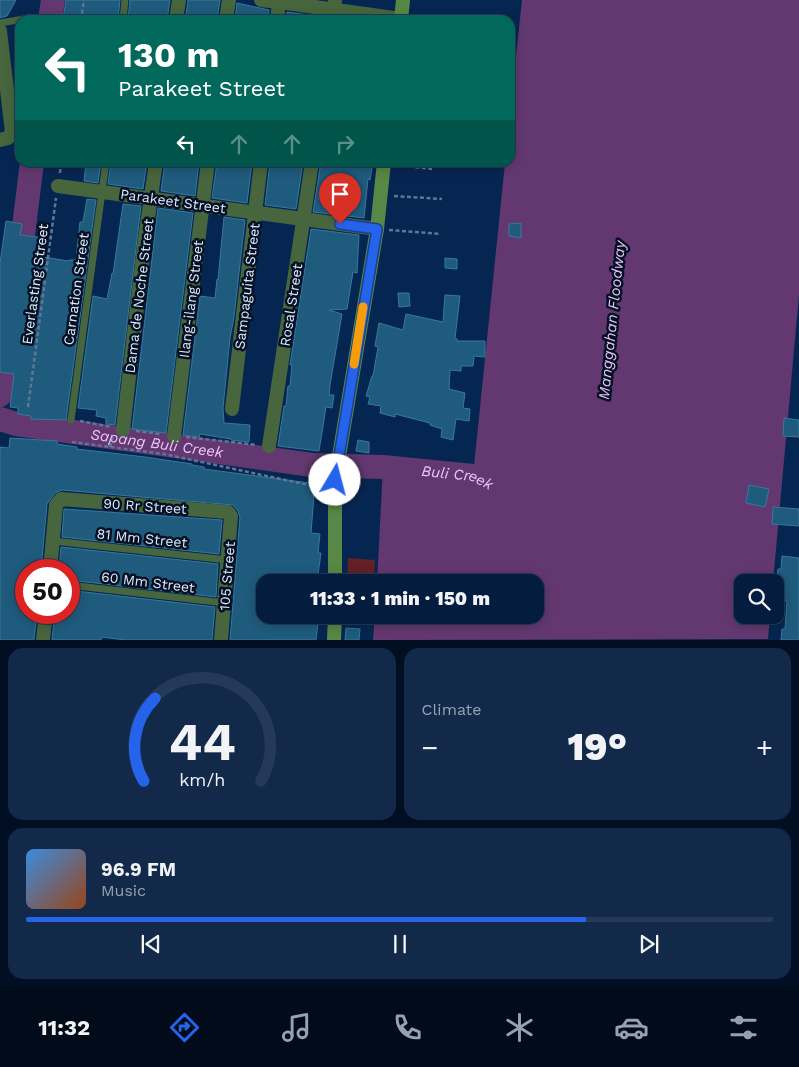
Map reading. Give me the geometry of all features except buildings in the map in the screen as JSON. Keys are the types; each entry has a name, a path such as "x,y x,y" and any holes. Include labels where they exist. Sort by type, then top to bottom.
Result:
{"main road":[{"path":"401,15 403,0"},
{"path":"335,574 335,485 377,229 384,167"},
{"path":"334,640 335,624"}],"street":[{"path":"177,15 179,0"},
{"path":"227,15 229,0"},
{"path":"261,0 371,15"},
{"path":"278,15 279,1"},
{"path":"0,31 12,132 8,138 0,140"},
{"name":"Dama de Noche Street","path":"123,430 144,246 155,167"},
{"name":"Ilang-ilang Street","path":"174,436 207,167"},
{"name":"Sampaguita Street","path":"232,409 260,167"},
{"name":"Rosal Street","path":"269,446 311,167"},
{"name":"Parakeet Street","path":"58,186 377,229"},
{"name":"90 Rr Street","path":"53,541 56,505 61,499 228,512"},
{"name":"105 Street","path":"221,640 229,560 231,516 228,512"},
{"path":"51,559 53,541"},
{"path":"42,640 44,624"}],"lane":[{"path":"124,15 125,0"},
{"path":"0,23 15,20"},
{"name":"Carnation Street","path":"71,420 105,167"},
{"name":"81 Mm Street","path":"53,541 229,560"},
{"name":"60 Mm Street","path":"80,586 224,603"}],"path":[{"path":"82,15 84,0"},
{"name":"Everlasting Street","path":"28,407 60,167"},
{"path":"411,167 432,170"},
{"path":"381,195 442,199"},
{"path":"377,229 440,234"},
{"path":"72,442 164,454 335,485"}],"shaded area":[{"path":"348,558 375,560 374,574 347,574"}],"water":[{"path":"522,0 799,0 799,295 774,574 734,574 734,624 769,624 768,639 373,640 374,624 544,624 544,574 377,574 383,467 473,476 505,167 515,167 515,66"}],"waterway":[{"path":"51,15 53,0"},
{"path":"19,267 31,167"},
{"path":"0,395 7,379 10,340"},
{"name":"Sapang Buli Creek","path":"0,419 16,424 312,465 383,467 473,476 494,487"}],"slow traffic":[{"path":"354,364 363,307"}],"route":[{"path":"335,480 377,229 340,224"}],"water label":[{"name":"Manggahan Floodway","path":"612,320"},
{"name":"Buli Creek","path":"456,480"}]}
